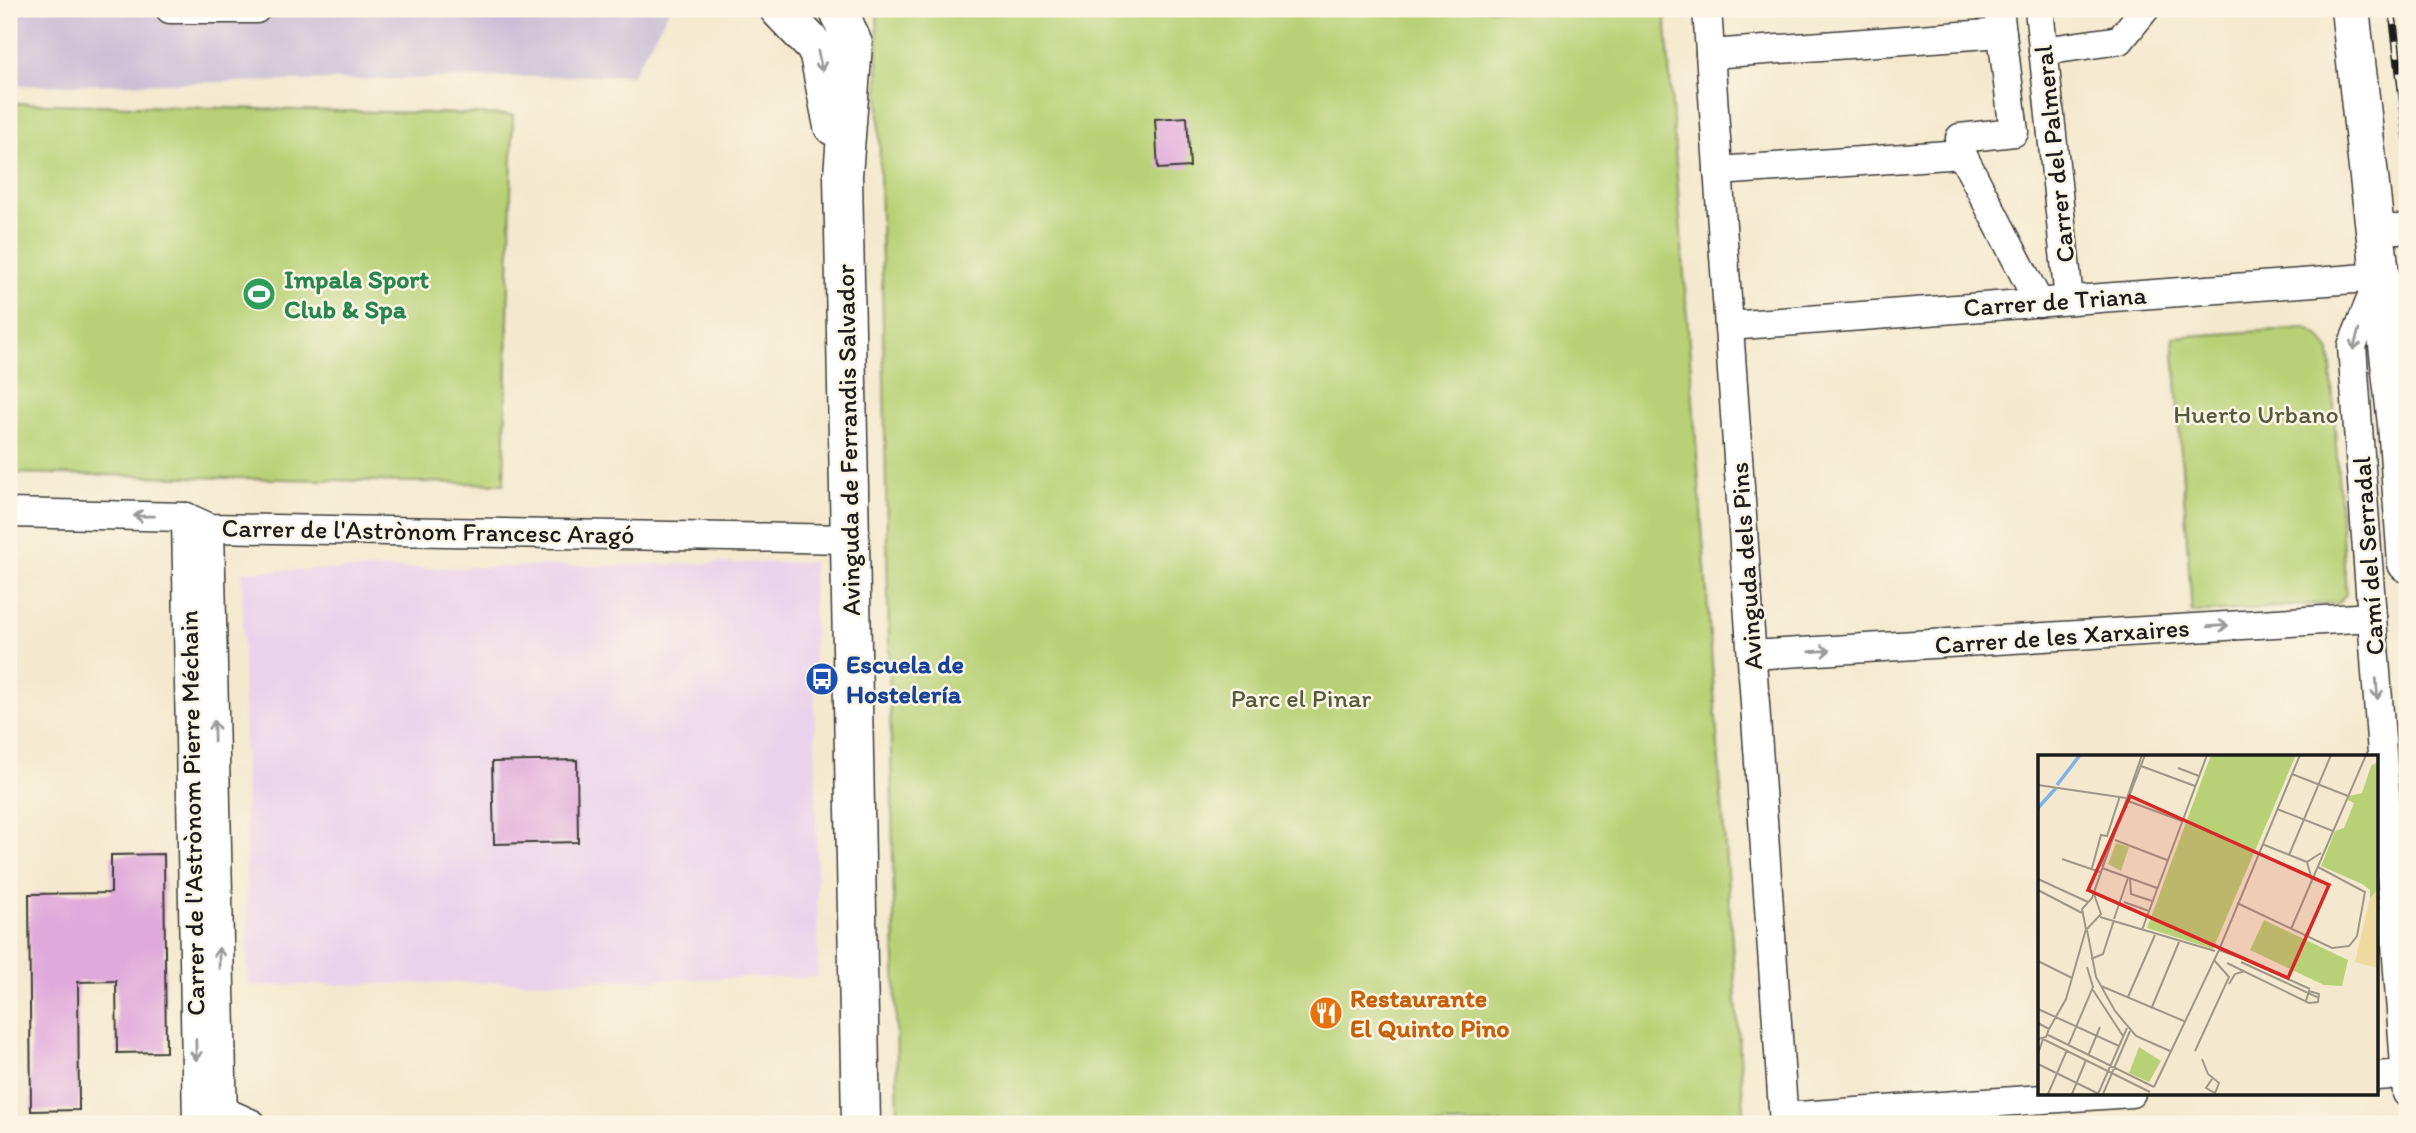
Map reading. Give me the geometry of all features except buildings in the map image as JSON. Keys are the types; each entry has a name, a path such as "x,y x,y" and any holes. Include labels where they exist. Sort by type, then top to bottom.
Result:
{"street":[{"path":"170,9 257,9"},
{"name":"Avinguda de Ferrandis Salvador","path":"779,9 818,50 842,175"},
{"name":"Avinguda de Ferrandis Salvador","path":"838,9 852,44 842,175 861,1124"},
{"name":"Avinguda dels Pins","path":"1707,9 1784,1121"},
{"name":"Carrer del Palmeral","path":"2039,9 2069,300"},
{"path":"2043,51 2120,40 2145,9"},
{"name":"Camí del Serradal","path":"2350,9 2391,229 2380,277 2352,346 2407,1083"},
{"path":"1710,54 2001,21"},
{"name":"Carrer del Palmeral","path":"1962,154 1960,138 2014,132 2001,21"},
{"path":"1718,171 1962,154 2039,303"},
{"name":"Camí del Serradal","path":"2380,277 2398,424 2407,562"},
{"name":"Carrer de Triana","path":"1729,326 2380,277"},
{"name":"Carrer de l'Astrònom Francesc Aragó","path":"9,513 198,522 850,539"},
{"name":"Carrer de l'Astrònom Pierre Méchain","path":"198,522 210,1117"},
{"name":"Carrer de les Xarxaires","path":"1752,655 2372,617"},
{"path":"2378,1076 2407,1083"},
{"path":"1784,1121 2120,1094"},
{"path":"210,1117 252,1124"}],"shaded area":[{"path":"9,9 670,9 632,75 9,86"},
{"path":"813,562 818,977 248,986 242,571"}],"green space":[{"name":"Parc el Pinar","path":"877,9 1665,9 1745,1124 898,1124"},
{"name":"Impala Sport Club & Spa","path":"9,103 513,115 504,484 9,473"},
{"name":"Huerto Urbano","path":"2306,328 2318,335 2330,352 2346,594 2338,603 2192,613 2173,337"}],"railway":[{"path":"2392,9 2407,138"}],"place":[{"name":"Impala Sport Club & Spa","path":"259,294"},
{"name":"Escuela de Hostelería","path":"822,679"},
{"name":"Restaurante El Quinto Pino","path":"1326,1013"}]}
